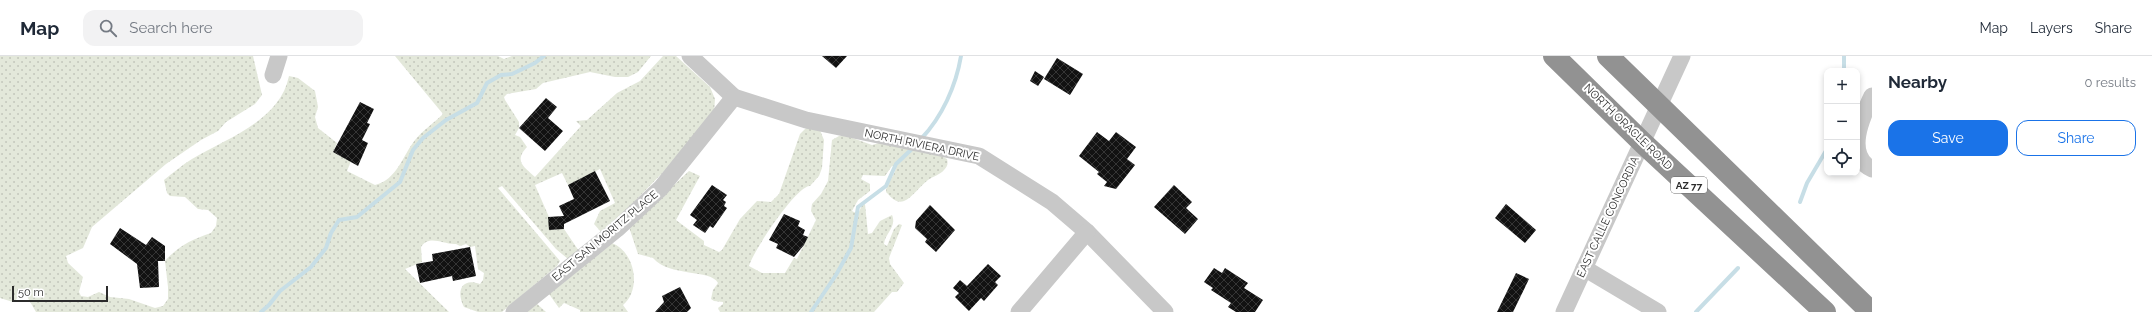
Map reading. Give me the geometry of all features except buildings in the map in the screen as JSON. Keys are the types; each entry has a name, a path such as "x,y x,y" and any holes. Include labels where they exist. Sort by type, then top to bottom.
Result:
{"highway":[{"name":"NORTH ORACLE ROAD","path":"1554,56 1643,143 1825,312"},
{"path":"1608,56 1871,312"}],"street":[{"path":"273,75 278,56"},
{"name":"NORTH RIVIERA DRIVE","path":"690,56 734,97 806,120 980,156 1052,202 1087,232 1165,312"},
{"name":"EAST CALLE CONCORDIA","path":"1564,312 1682,56"},
{"path":"1872,96 1859,125 1858,139 1859,155 1862,162 1872,169"},
{"name":"EAST SAN MORITZ PLACE","path":"514,312 616,229 661,188 734,97"},
{"path":"1020,312 1087,232"},
{"path":"1584,268 1658,312"}],"shaded area":[{"path":"0,56 253,56 262,95 255,104 226,122 218,131 201,140 166,164 92,227 83,248 66,256 68,263 83,277 79,292 81,296 88,297 99,292 110,297 129,299 155,308 163,306 168,299 165,261 175,251 186,244 211,233 216,226 217,218 208,210 198,209 185,197 170,196 167,193 164,180 188,161 236,135 264,116 275,105 284,92 289,76 298,78 315,91 318,107 315,117 318,128 337,143 333,152 351,161 347,171 375,185 383,182 394,173 415,140 443,114 395,56 498,56 504,59 512,56 651,56 638,72 628,77 615,77 590,72 543,83 536,89 507,94 504,97 519,122 519,128 515,135 520,137 527,147 521,156 522,163 535,177 581,126 576,121 587,120 617,93 640,81 663,56 676,56 710,87 715,99 714,113 676,159 629,207 601,232 594,224 600,211 615,203 600,169 568,185 562,173 535,185 549,217 549,230 564,229 579,251 568,259 556,249 502,186 498,188 560,261 557,266 502,312 478,312 464,307 460,296 464,284 474,282 480,284 483,280 484,273 478,269 475,246 470,247 466,244 460,246 437,241 428,241 421,247 422,262 405,269 449,312 36,312 25,293 21,291 16,300 13,302 0,298"},
{"path":"806,128 819,128 824,140 822,168 819,176 810,186 796,196 786,207 758,247 749,266 762,273 785,273 794,258 797,259 816,220 811,211 812,204 821,194 828,181 832,140 839,136 847,136 872,145 883,142 939,155 947,159 947,166 942,172 932,177 910,197 901,202 894,200 886,192 887,186 896,168 892,166 885,176 863,175 861,179 870,184 870,191 858,200 852,211 858,214 862,205 865,204 868,234 872,233 880,221 892,215 892,227 884,244 887,246 894,229 899,224 902,225 889,258 890,264 904,283 897,292 892,292 874,312 720,312 718,308 723,304 723,302 714,301 711,299 713,290 718,283 714,279 699,274 669,268 660,264 653,258 638,254 629,227 689,171 700,176 676,220 704,241 704,245 719,252 722,250 740,219 757,201 771,202 779,194 800,134"},
{"path":"612,243 626,254 631,262 634,281 633,290 623,305 628,312 580,312 580,310 564,303 559,308 549,294"},
{"path":"535,302 546,312 523,312"}],"waterway":[{"path":"261,312 269,305 280,291 311,267 326,248 331,233 339,220 357,217 400,182 413,150 423,138 446,120 477,103 487,83 501,75 512,74 535,63 544,56"},
{"path":"921,139 942,111 956,79 961,56"},
{"path":"1844,56 1844,68"},
{"path":"811,312 836,275 851,248 858,207 886,186 896,164 914,147"},
{"path":"1800,202 1807,183 1824,154"},
{"path":"1696,312 1738,268"}]}
